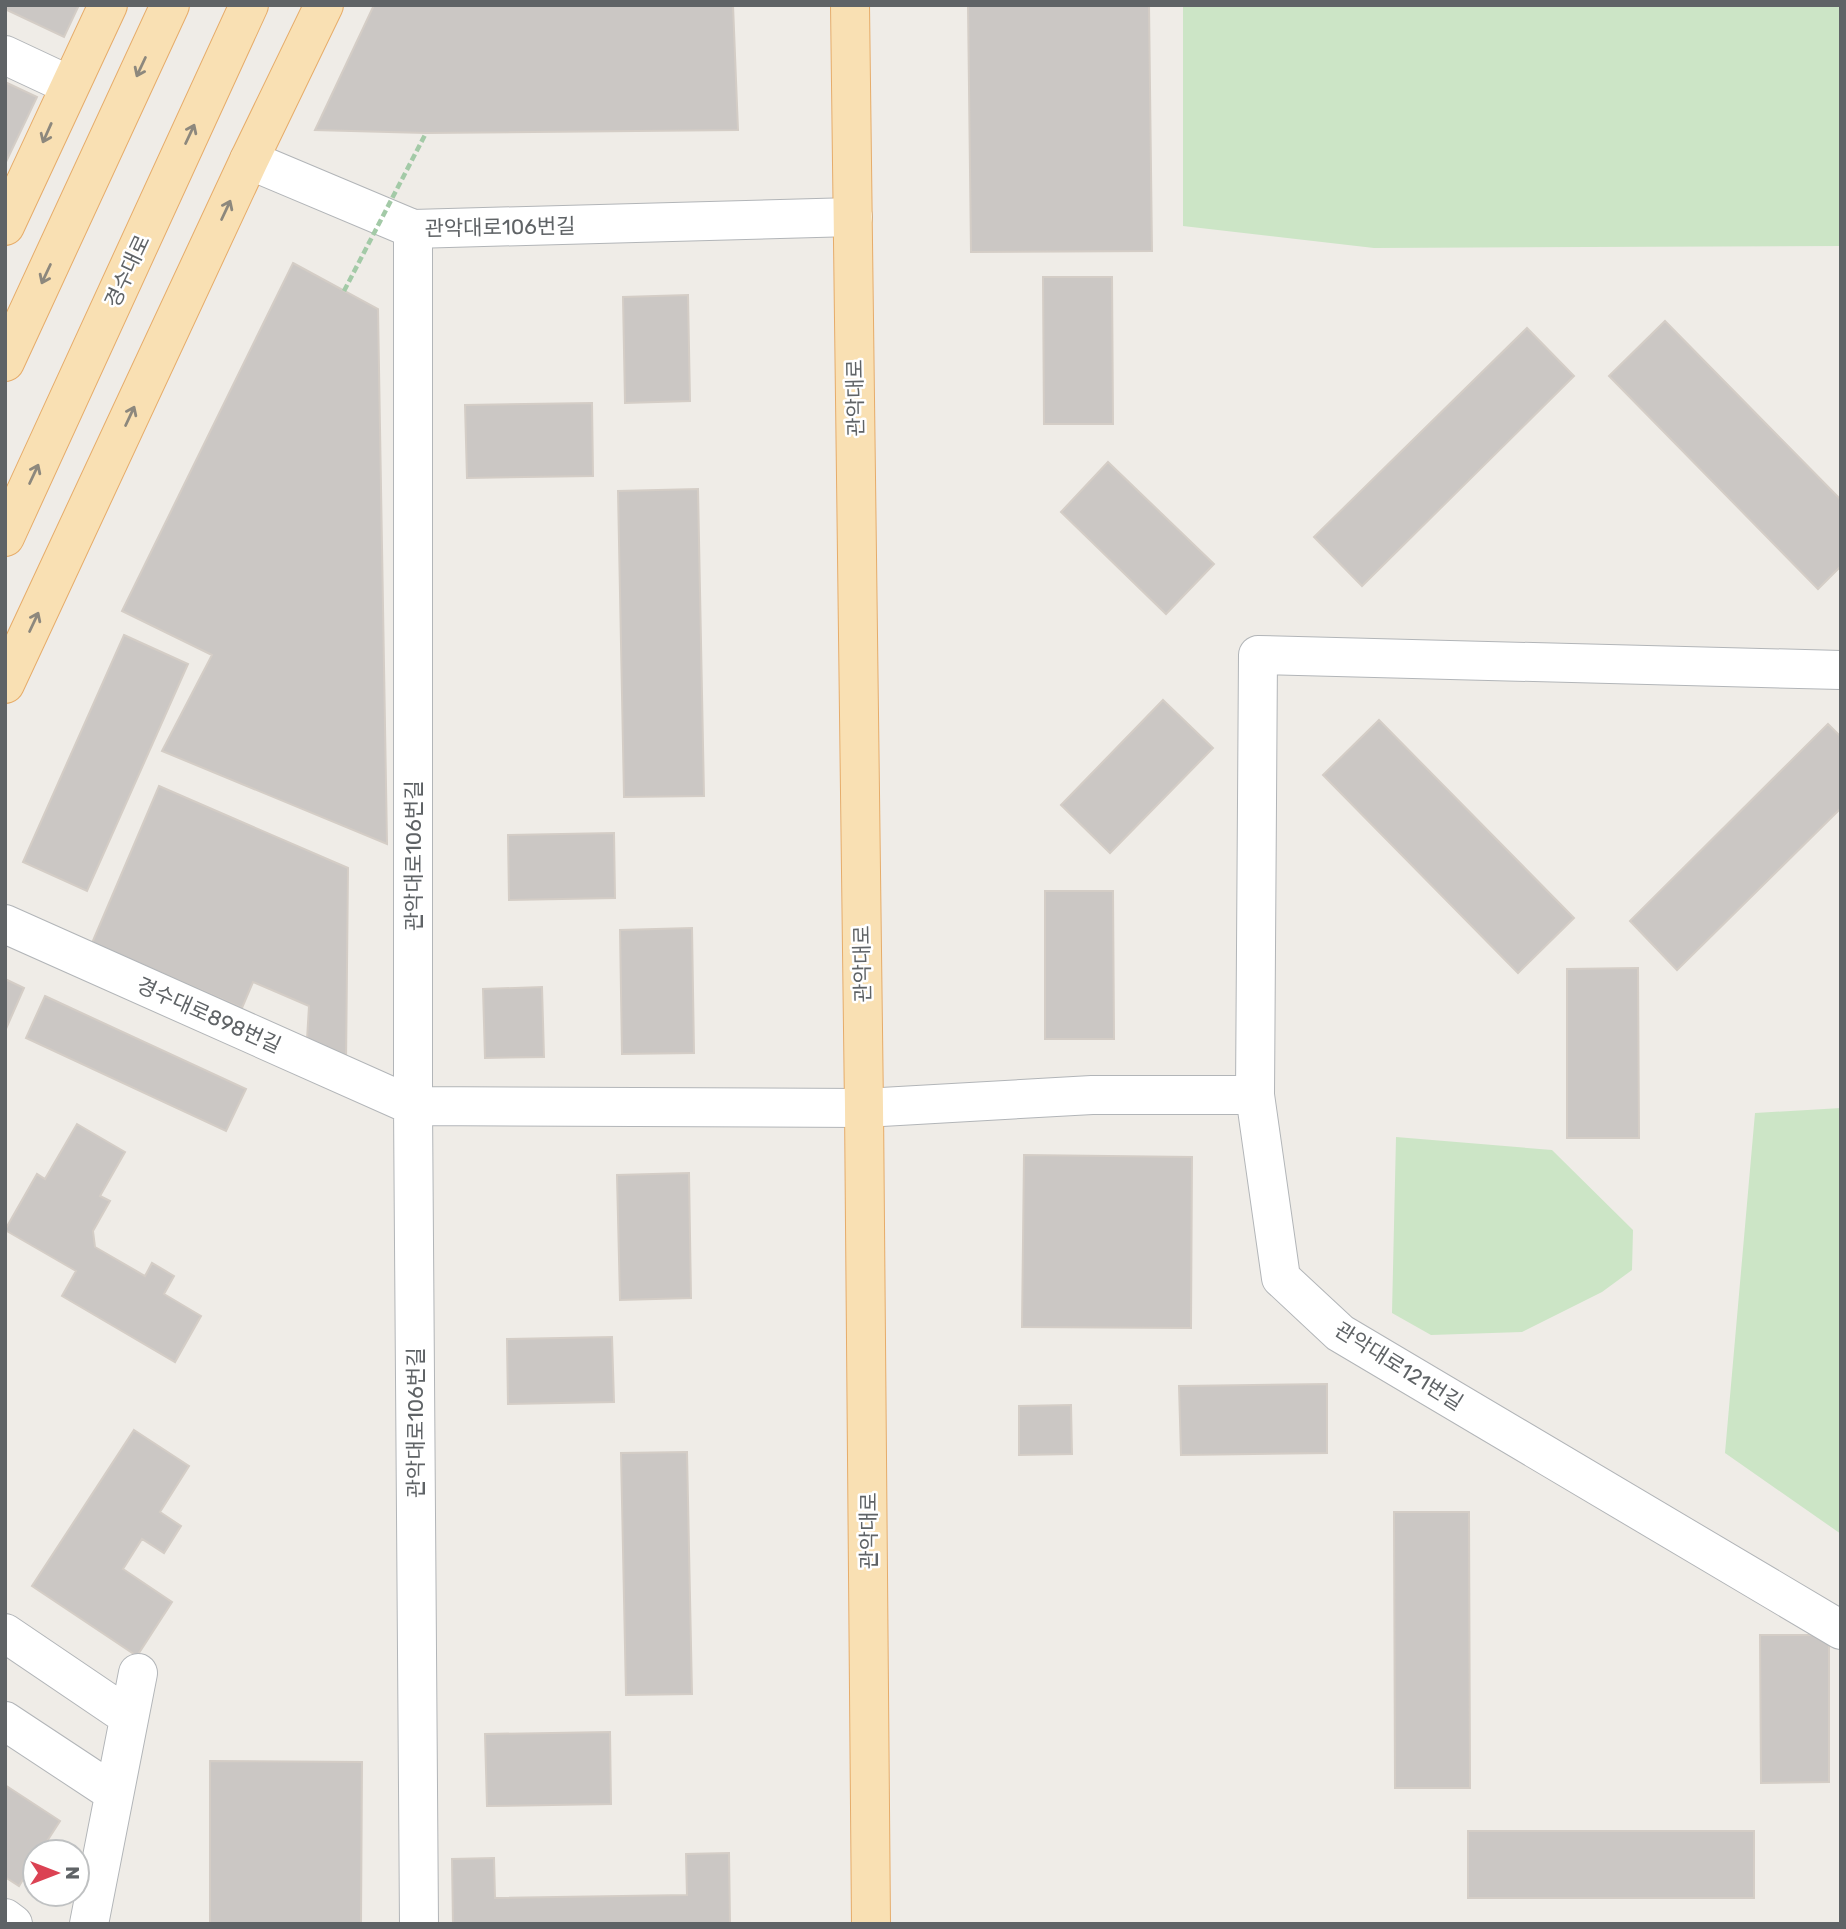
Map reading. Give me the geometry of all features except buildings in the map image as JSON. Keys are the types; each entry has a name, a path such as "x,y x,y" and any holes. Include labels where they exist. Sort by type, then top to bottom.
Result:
{"main road":[{"path":"5,226 108,5"},
{"path":"5,362 170,5"},
{"name":"경수대로","path":"5,537 249,5"},
{"path":"5,684 324,5"},
{"name":"관악대로","path":"850,5 871,1924"}],"street":[{"path":"5,55 69,85"},
{"path":"249,160 413,229"},
{"name":"관악대로106번길","path":"419,1924 413,1105 413,229 853,217"},
{"name":"관악대로121번길","path":"1841,670 1258,655 1255,1095 1281,1278 1340,1333 1841,1630"},
{"name":"경수대로898번길","path":"5,924 413,1105"},
{"path":"413,1105 864,1108 1092,1095 1255,1095"},
{"path":"5,1633 129,1717"},
{"path":"89,1924 138,1673"},
{"path":"5,1721 114,1793"},
{"path":"5,1918 13,1924"}],"path":[{"path":"344,291 426,132"}],"green space":[{"path":"1183,5 1841,5 1841,246 1374,248 1183,226"},
{"path":"1841,1108 1841,1534 1725,1453 1755,1113"},
{"path":"1396,1137 1552,1150 1633,1230 1632,1270 1602,1292 1522,1332 1431,1335 1392,1313"}]}
